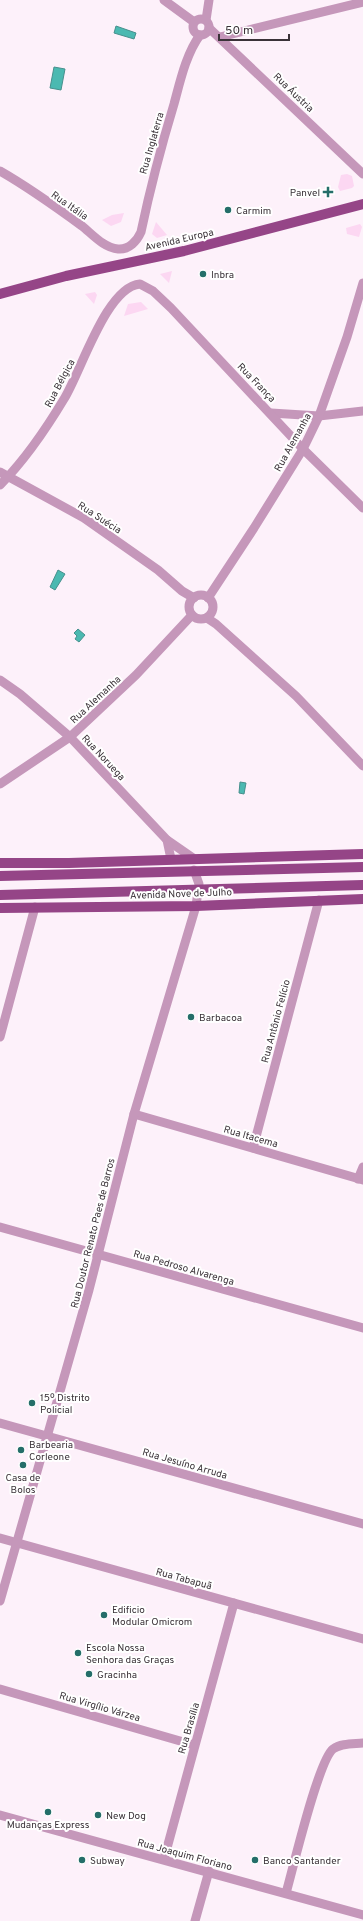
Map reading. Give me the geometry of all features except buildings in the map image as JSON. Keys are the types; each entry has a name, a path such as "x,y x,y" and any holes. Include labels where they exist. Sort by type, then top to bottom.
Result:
{"main road":[{"name":"Avenida Europa","path":"0,294 66,276 184,251 363,204"},
{"path":"0,863 69,863 193,858 363,854"},
{"path":"0,876 363,867"},
{"name":"Avenida Nove de Julho","path":"0,895 199,891 363,885"},
{"name":"Avenida Nove de Julho","path":"0,908 196,906 363,899"}],"street":[{"name":"Rua Áustria","path":"164,0 204,20 363,174"},
{"path":"204,20 192,28 197,37 206,33 204,20 209,0"},
{"path":"220,37 363,2"},
{"name":"Rua Inglaterra","path":"129,247 141,232 153,175 179,87 197,37"},
{"name":"Rua Itália","path":"0,171 82,226 108,246 116,249 129,247"},
{"name":"Rua Alemanha","path":"208,598 303,449 323,405 347,337 363,282"},
{"name":"Rua França","path":"129,286 140,284 153,292 271,413 303,449 363,508"},
{"name":"Rua Bélgica","path":"0,485 9,476 50,421 65,397 113,302 129,286"},
{"path":"323,405 343,413"},
{"path":"271,413 319,416 363,411"},
{"name":"Rua Suécia","path":"0,472 84,518 158,570 192,601"},
{"path":"210,614 197,618 192,615 189,610 192,601 204,595 212,601 210,614 216,624 296,696 363,766"},
{"name":"Rua Alemanha","path":"0,784 70,737 136,675 192,615"},
{"name":"Rua Noruega","path":"0,680 20,694 70,737 167,840 193,858"},
{"path":"167,840 171,859"},
{"name":"Rua Doutor Renato Paes de Barros","path":"0,1601 49,1436 134,1114 196,906 199,884 194,870"},
{"name":"Rua Antônio Felício","path":"253,1148 319,900"},
{"path":"0,1037 34,907"},
{"name":"Rua Itacema","path":"134,1114 361,1179"},
{"path":"361,1179 363,1167"},
{"name":"Rua Pedroso Alvarenga","path":"0,1227 363,1328"},
{"name":"Rua Jesuíno Arruda","path":"0,1423 363,1524"},
{"name":"Rua Tabapuã","path":"0,1538 363,1639"},
{"name":"Rua Brasília","path":"164,1859 234,1603"},
{"name":"Rua Virgílio Várzea","path":"0,1689 194,1745"},
{"path":"286,1893 321,1771 327,1758 333,1750 351,1744 363,1743"},
{"name":"Rua Joaquim Floriano","path":"0,1815 363,1915"},
{"path":"195,1921 209,1872"}],"shaded area":[{"path":"116,26 136,33 134,39 114,33"},
{"path":"54,67 65,69 61,90 50,88"},
{"path":"347,174 352,176 354,186 352,188 340,191 338,187 341,175"},
{"path":"124,213 121,222 111,226 102,220 112,215"},
{"path":"156,222 167,235 157,238 152,234"},
{"path":"360,224 362,227 359,237 347,234 346,228"},
{"path":"172,271 169,283 160,274"},
{"path":"95,292 97,295 94,304 85,294"},
{"path":"141,302 148,309 124,316 128,304"},
{"path":"58,570 65,574 55,590 50,587"},
{"path":"78,629 85,635 79,642 75,639 77,636 74,633"},
{"path":"240,782 246,783 244,794 239,793"}],"place":[{"name":"Panvel","path":"328,192"},
{"name":"Carmim","path":"228,210"},
{"name":"Inbra","path":"203,274"},
{"name":"Barbacoa","path":"191,1017"},
{"name":"15º Distrito Policial","path":"32,1403"},
{"name":"Barbearia Corleone","path":"21,1450"},
{"name":"Casa de Bolos","path":"23,1465"},
{"name":"Edificio Modular Omicrom","path":"104,1615"},
{"name":"Escola Nossa Senhora das Graças","path":"78,1653"},
{"name":"Gracinha","path":"89,1674"},
{"name":"Mudanças Express","path":"48,1812"},
{"name":"New Dog","path":"98,1815"},
{"name":"Subway","path":"82,1860"},
{"name":"Banco Santander","path":"255,1860"}]}
